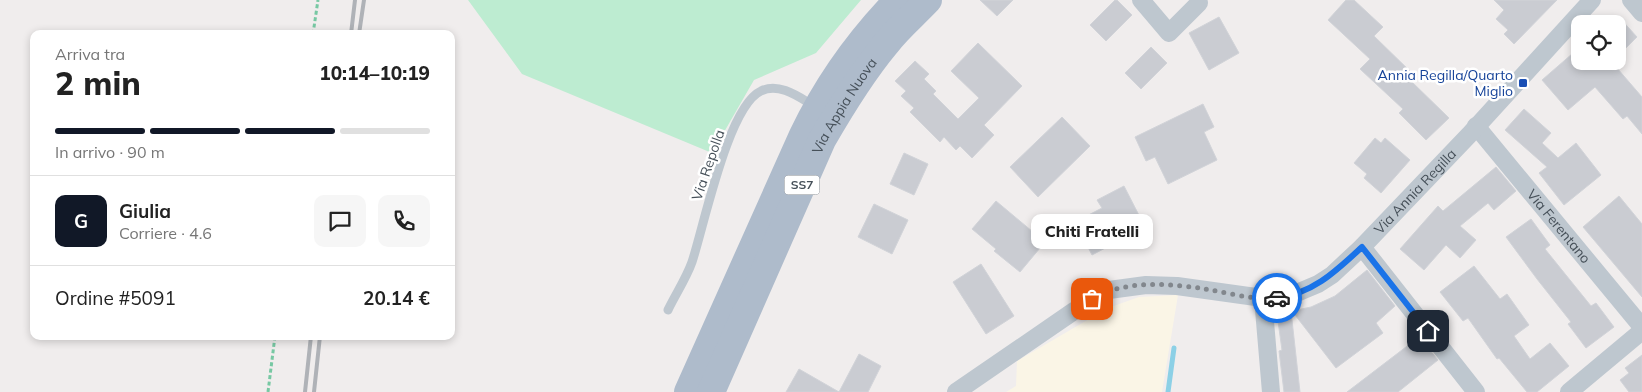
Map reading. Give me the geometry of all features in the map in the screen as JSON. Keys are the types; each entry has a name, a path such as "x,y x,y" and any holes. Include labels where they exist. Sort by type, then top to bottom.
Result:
{"main road":[{"name":"Via Appia Nuova","path":"688,392 802,135 817,107 852,52 898,0"},
{"name":"Via Appia Nuova","path":"711,392 822,140 869,66 887,43 928,0"}],"street":[{"path":"1141,0 1169,33 1199,3"},
{"name":"Via Annia Regilla","path":"956,392 1074,311 1109,290 1146,285 1177,286 1263,298 1291,295 1318,284 1332,275 1362,247 1592,0"},
{"path":"1631,0 1642,13"},
{"name":"Via Ferentano","path":"1476,126 1642,327"},
{"path":"1362,247 1476,392"},
{"path":"1263,298 1271,392"},
{"path":"1569,392 1642,331"}],"lane":[{"name":"Via Repolla","path":"668,310 691,264 725,148 743,111 753,96 763,90 774,88 784,90 817,107"}],"path":[{"path":"314,30 318,0"},
{"path":"268,392 274,340"}],"shaded area":[{"path":"1178,295 1162,392 1006,392 1016,386 1017,361 1108,308 1139,297"}],"green space":[{"path":"468,0 861,0 816,53 754,80 712,153 522,74"}],"building":[{"path":"980,0 1013,0 997,16"},
{"path":"1115,0 1132,15 1106,41 1090,25"},
{"path":"1346,0 1354,0 1383,27 1374,36 1415,76 1411,81 1449,118 1426,140 1399,113 1403,109 1360,69 1370,59 1328,20"},
{"path":"1494,0 1557,0 1514,44 1504,34 1508,30 1496,19 1504,10"},
{"path":"1219,17 1239,53 1209,70 1189,33"},
{"path":"1626,25 1637,37 1626,48"},
{"path":"978,43 1022,86 984,125 994,135 972,158 960,146 956,150 944,137 940,142 910,112 914,108 901,96 906,91 895,81 915,61 929,74 924,79 936,91 933,94 958,119 979,98 951,71"},
{"path":"1151,47 1167,63 1141,89 1125,73"},
{"path":"1571,55 1571,70 1619,70 1642,97 1642,134 1627,116 1623,119 1595,87 1568,110 1542,80"},
{"path":"1203,104 1214,127 1204,132 1217,160 1168,184 1155,157 1146,161 1135,137"},
{"path":"1524,109 1551,133 1542,143 1558,158 1576,143 1601,175 1564,205 1539,173 1547,167 1505,130"},
{"path":"1062,117 1090,146 1038,197 1010,167"},
{"path":"1375,138 1381,143 1385,138 1410,160 1381,193 1364,178 1367,174 1354,163"},
{"path":"904,153 928,164 914,195 890,184"},
{"path":"1496,167 1516,191 1494,210 1488,203 1460,226 1476,240 1460,258 1446,245 1424,270 1400,249 1438,206 1443,211"},
{"path":"1124,186 1145,227 1092,255 1075,222 1102,208 1097,200"},
{"path":"1619,196 1642,224 1642,297 1583,227"},
{"path":"996,201 1045,242 1020,272 994,251 996,249 972,229"},
{"path":"874,204 908,220 892,254 858,237"},
{"path":"1531,219 1550,245 1545,249 1591,306 1596,303 1614,327 1586,348 1568,324 1571,322 1506,237"},
{"path":"981,264 1014,316 986,334 953,282"},
{"path":"1474,266 1500,299 1507,294 1529,325 1514,336 1530,359 1550,343 1569,366 1537,392 1527,392 1499,358 1497,359 1468,318 1463,321 1440,292"},
{"path":"1367,270 1395,306 1376,323 1383,333 1336,368 1292,311 1311,307 1335,296"},
{"path":"1291,311 1300,392 1284,392 1279,351 1282,350 1277,314"},
{"path":"1419,337 1438,360 1398,392 1347,392"},
{"path":"859,354 881,366 868,392 839,392"},
{"path":"1642,355 1642,392 1629,392 1620,380 1629,373 1625,368"},
{"path":"799,369 839,392 786,392"}],"waterway":[{"path":"1168,392 1174,348"}],"railway":[{"path":"351,30 355,0"},
{"path":"360,30 364,0"},
{"path":"305,392 311,340"},
{"path":"314,392 320,340"}],"way so far":[{"path":"1092,299 1109,290 1146,285 1189,287 1263,298 1277,298"}],"place":[{"name":"Annia Regilla/Quarto Miglio","path":"1523,83"},
{"name":"Chiti Fratelli","path":"1092,299"}],"route":[{"path":"1277,298 1291,295 1325,280 1362,247 1428,331"}]}
